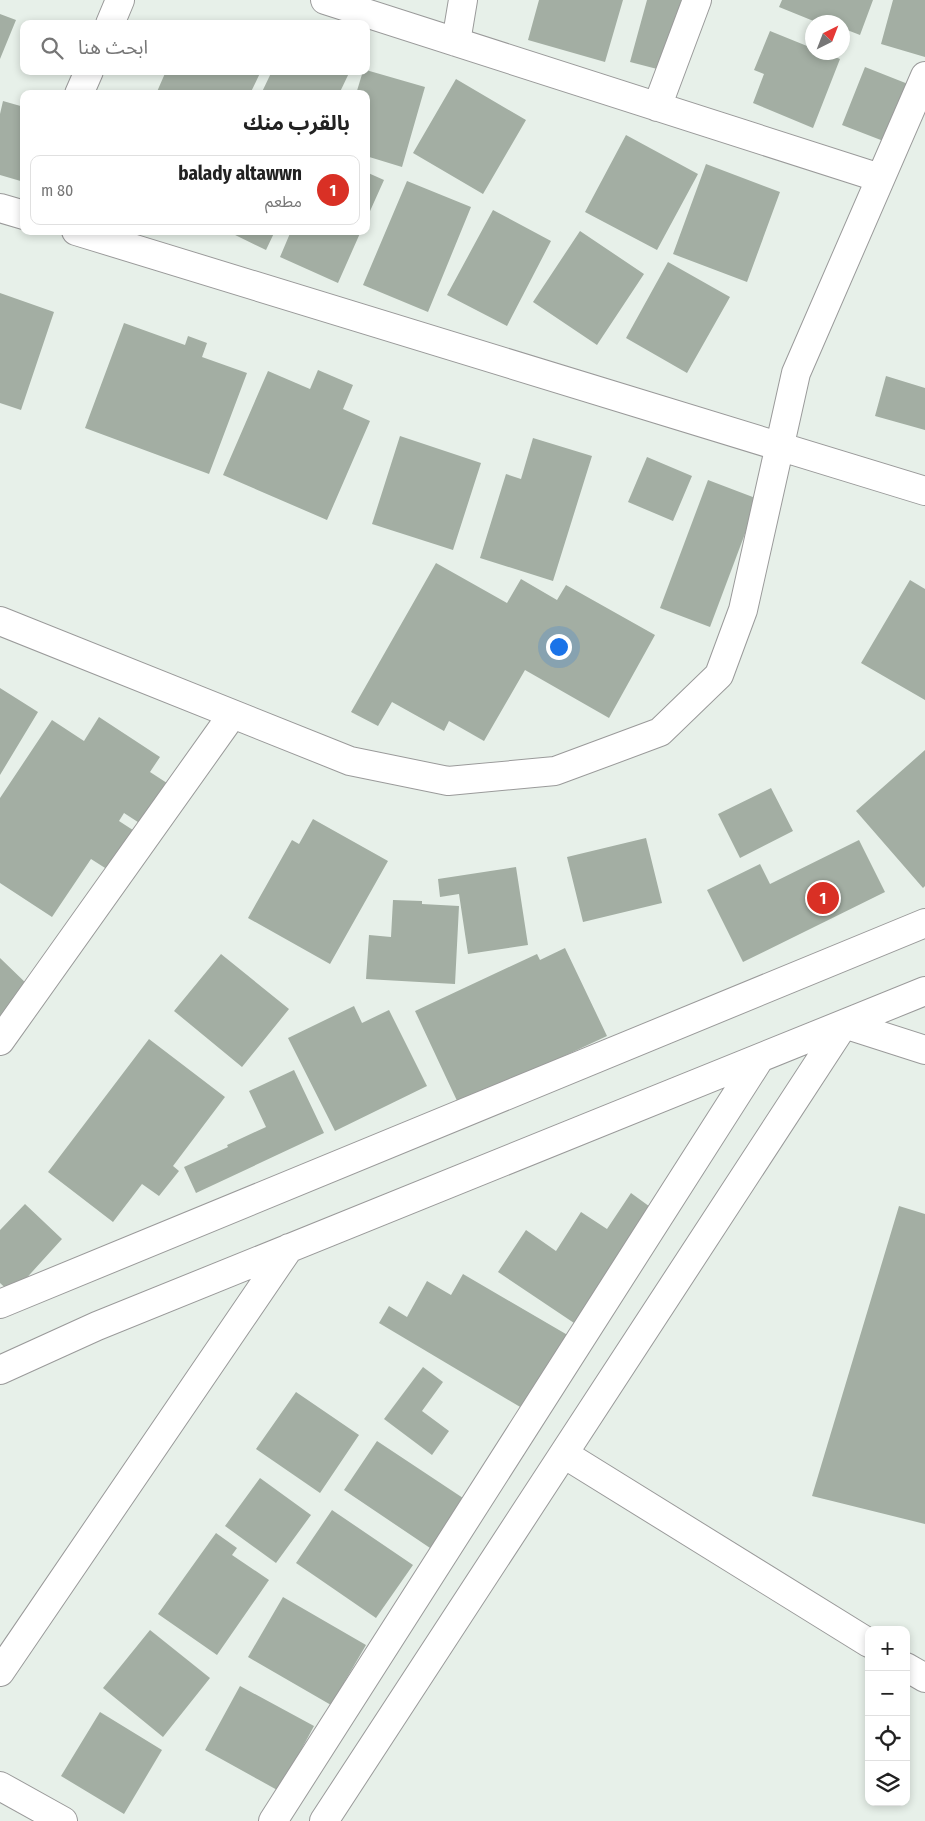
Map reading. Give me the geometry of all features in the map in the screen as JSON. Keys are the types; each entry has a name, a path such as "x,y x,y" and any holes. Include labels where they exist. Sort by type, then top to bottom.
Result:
{"street":[{"path":"112,20 120,0"},
{"path":"324,0 880,178"},
{"path":"456,42 463,0"},
{"path":"657,107 697,0"},
{"path":"82,90 87,75"},
{"path":"0,621 350,761 448,781 554,771 660,732 719,675 744,610 796,373 925,76"},
{"path":"0,208 20,214"},
{"path":"89,235 925,491"},
{"path":"0,1041 232,715"},
{"path":"0,1304 925,923"},
{"path":"0,1370 96,1326 923,993"},
{"path":"844,1024 925,1050"},
{"path":"324,1821 844,1024"},
{"path":"273,1821 760,1058"},
{"path":"0,1672 289,1248"},
{"path":"564,1454 865,1641"},
{"path":"910,1669 925,1678"},
{"path":"0,1786 63,1821"}],"building":[{"path":"539,0 623,0 605,62 528,40"},
{"path":"647,0 684,0 665,71 630,62"},
{"path":"782,0 873,0 860,35 850,31 850,15 805,15 805,18 779,7"},
{"path":"893,0 925,0 925,57 881,44"},
{"path":"0,14 16,20 0,59"},
{"path":"770,31 805,45 805,60 840,60 813,128 753,103 764,74 754,70"},
{"path":"865,67 908,84 886,142 842,125"},
{"path":"370,71 425,87 402,167 370,157 370,90 357,90 362,75 370,75"},
{"path":"164,75 259,75 252,90 158,90"},
{"path":"270,75 348,75 341,90 263,90"},
{"path":"456,79 526,120 483,194 413,153"},
{"path":"3,101 20,106 20,181 0,175 0,114"},
{"path":"626,135 698,174 657,250 585,212"},
{"path":"706,164 780,192 747,282 673,254"},
{"path":"370,174 384,180 370,211"},
{"path":"407,181 471,207 428,312 363,285"},
{"path":"493,210 551,241 507,326 447,295"},
{"path":"580,231 644,274 597,345 533,302"},
{"path":"235,235 273,235 266,250"},
{"path":"289,235 359,235 338,283 280,257"},
{"path":"668,262 730,297 687,373 626,338"},
{"path":"0,293 54,312 21,410 0,403"},
{"path":"124,323 185,345 188,336 207,343 202,357 247,373 209,474 85,428"},
{"path":"318,370 353,385 343,409 370,421 327,520 223,475 268,371 310,389"},
{"path":"886,376 925,388 925,430 875,416"},
{"path":"400,436 481,463 453,550 372,524"},
{"path":"533,438 592,456 553,581 480,558 506,474 521,479"},
{"path":"647,457 692,476 673,521 628,502"},
{"path":"708,480 758,499 710,627 660,608"},
{"path":"436,563 507,603 521,579 557,600 566,585 655,635 609,718 525,670 484,741 449,721 444,731 392,702 378,726 351,712"},
{"path":"910,580 925,589 925,700 861,663"},
{"path":"0,688 38,712 0,775"},
{"path":"99,717 160,757 150,772 170,785 144,826 124,813 119,821 139,834 113,873 91,859 52,917 0,883 0,798 52,720 84,741"},
{"path":"925,750 925,886 923,888 856,811"},
{"path":"771,788 793,831 740,858 718,814"},
{"path":"313,819 388,861 330,964 248,918 292,840 299,844"},
{"path":"646,838 662,903 583,922 567,857"},
{"path":"859,840 885,892 743,962 707,890 760,864 770,884"},
{"path":"516,867 528,945 468,954 459,894 440,897 438,879"},
{"path":"393,900 422,901 422,904 459,906 455,984 366,979 369,935 391,937"},
{"path":"565,948 607,1036 459,1105 415,1011 537,954 540,960"},
{"path":"221,954 289,1009 242,1067 174,1011"},
{"path":"0,958 30,987 0,1018"},
{"path":"354,1006 362,1023 389,1010 427,1086 335,1131 288,1038"},
{"path":"149,1039 225,1097 173,1166 179,1171 159,1196 142,1184 113,1222 48,1172"},
{"path":"294,1070 324,1133 196,1193 184,1167 266,1127 249,1091"},
{"path":"631,1193 657,1212 580,1327 498,1272 526,1230 556,1251 581,1212 607,1229"},
{"path":"25,1204 62,1239 12,1294 0,1283 0,1230"},
{"path":"899,1206 925,1214 925,1524 812,1496"},
{"path":"463,1274 571,1337 527,1411 379,1323 389,1306 407,1317 427,1281 451,1295"},
{"path":"423,1367 443,1382 422,1411 449,1431 432,1455 384,1419"},
{"path":"296,1392 359,1435 320,1493 256,1449"},
{"path":"377,1441 469,1502 436,1552 344,1490"},
{"path":"260,1478 311,1515 276,1563 225,1526"},
{"path":"332,1510 413,1565 376,1618 296,1563"},
{"path":"216,1533 237,1548 232,1555 269,1580 217,1655 158,1614"},
{"path":"283,1597 366,1645 331,1705 248,1657"},
{"path":"150,1630 210,1678 163,1737 103,1688"},
{"path":"240,1686 314,1726 279,1791 205,1750"},
{"path":"100,1712 162,1750 124,1814 61,1776"}],"place":[{"name":"balady altawwn","path":"823,898"}]}
